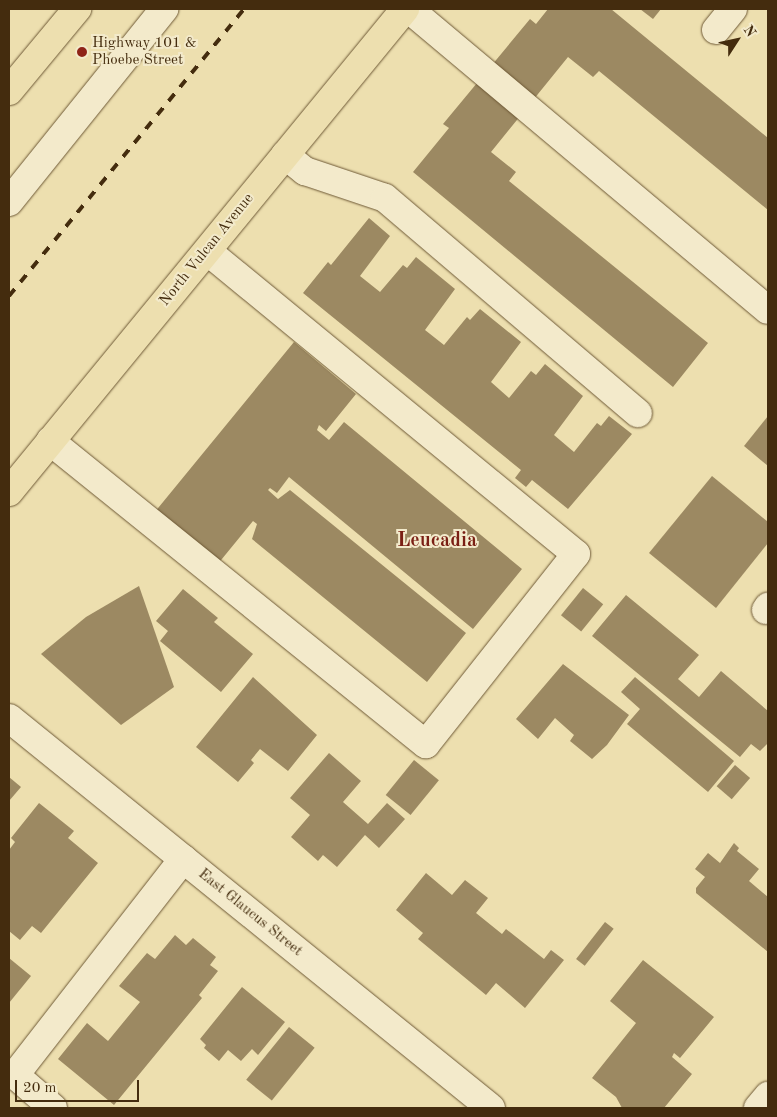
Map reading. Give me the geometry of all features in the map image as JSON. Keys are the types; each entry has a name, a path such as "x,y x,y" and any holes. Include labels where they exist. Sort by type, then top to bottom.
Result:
{"main road":[{"path":"9,91 77,9"},
{"name":"North Vulcan Avenue","path":"9,492 407,9"}],"street":[{"path":"9,202 164,9"},
{"path":"407,9 768,310"},
{"path":"716,30 733,9"},
{"path":"286,155 305,171 385,198 638,413"},
{"path":"50,441 426,744 576,554 207,251"},
{"name":"East Glaucus Street","path":"9,718 491,1108"},
{"path":"53,1108 15,1075 183,859"},
{"path":"758,1108 768,1096"}],"building":[{"path":"548,9 611,9 768,138 768,210 599,71 593,77 568,57 491,152 516,172 509,181 708,343 673,387 413,172 449,128 443,124 530,19 536,24"},
{"path":"640,9 661,9 653,19"},
{"path":"369,218 390,236 360,276 380,292 403,265 407,268 416,257 455,289 425,330 444,345 467,317 470,320 480,309 521,342 491,382 509,398 531,371 536,375 545,364 583,396 554,435 574,452 597,423 601,426 609,416 632,434 568,509 532,480 526,487 515,478 521,470 303,293 328,262 331,265"},
{"path":"294,342 356,394 326,431 319,425 317,430 329,440 344,422 522,569 473,629 289,477 277,493 270,488 268,490 278,499 290,490 466,633 427,682 252,539 257,524 253,521 217,565 154,513"},
{"path":"768,416 768,466 744,446"},
{"path":"712,476 768,522 768,543 716,608 649,553"},
{"path":"139,586 174,687 121,725 41,654 86,617"},
{"path":"583,588 603,604 581,632 561,615"},
{"path":"183,589 218,618 214,622 253,654 221,692 160,641 168,631 156,621"},
{"path":"626,595 699,655 678,679 699,697 721,671 768,711 768,743 760,751 751,744 740,757 592,636"},
{"path":"563,664 629,715 607,745 592,759 570,741 574,735 555,718 538,739 516,719"},
{"path":"253,677 317,735 288,771 260,749 251,760 254,763 238,782 196,747"},
{"path":"635,677 734,761 708,792 627,724 640,709 621,692"},
{"path":"329,753 361,781 343,802 368,824 387,803 405,819 379,848 365,835 337,867 323,855 318,861 291,837 310,815 290,798"},
{"path":"414,760 439,780 411,815 386,795"},
{"path":"735,765 750,778 732,799 717,786"},
{"path":"9,777 21,787 9,801"},
{"path":"39,803 74,831 68,838 98,863 41,933 32,926 20,940 9,931 9,850 15,842 11,838"},
{"path":"734,843 739,848 737,851 759,869 749,881 768,897 768,952 696,893 696,888 705,877 695,869 708,853 720,863"},
{"path":"426,873 452,895 465,880 488,898 476,913 502,934 506,929 544,959 551,950 564,960 525,1008 496,983 486,995 418,939 423,933 396,910"},
{"path":"605,922 614,929 585,966 576,959"},
{"path":"175,935 186,945 193,938 216,957 210,965 218,971 199,995 202,998 114,1105 58,1059 87,1023 108,1041 140,1002 119,986 147,953 155,959"},
{"path":"9,958 31,976 9,1003"},
{"path":"643,960 714,1017 680,1058 674,1053 672,1057 692,1074 664,1108 622,1108 616,1097 592,1078 636,1023 610,1001"},
{"path":"242,987 285,1022 258,1055 252,1049 241,1061 228,1050 219,1061 204,1048 206,1045 200,1039"},
{"path":"289,1027 315,1048 272,1101 246,1080"}],"railway":[{"path":"9,296 244,9"}],"place":[{"name":"Highway 101 & Phoebe Street","path":"82,52"}],"district":[{"name":"Leucadia","path":"437,541"}]}
